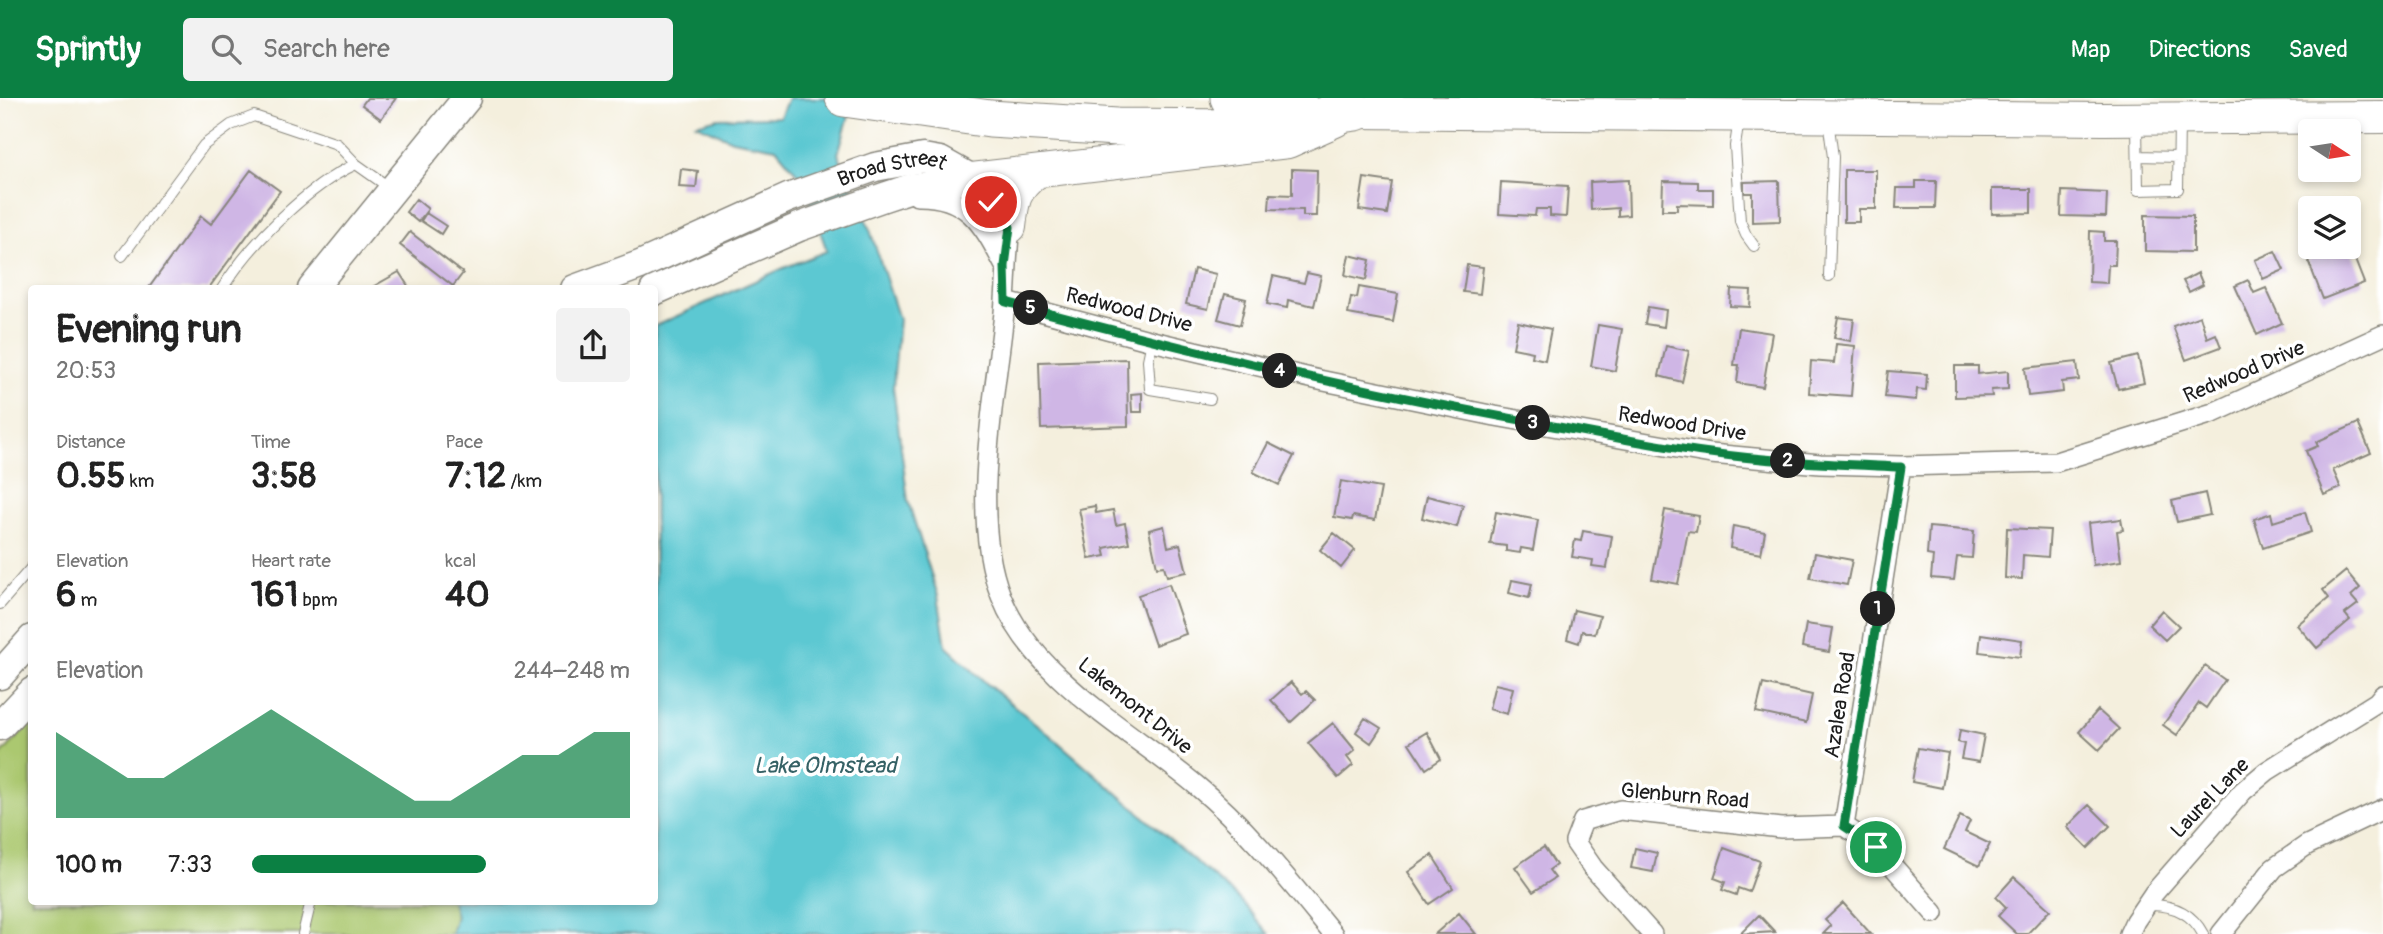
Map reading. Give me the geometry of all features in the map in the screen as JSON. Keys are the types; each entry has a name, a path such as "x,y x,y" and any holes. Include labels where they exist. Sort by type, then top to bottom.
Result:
{"highway":[{"path":"844,98 990,119 1105,126 1223,128 1356,111"},
{"path":"1229,98 1356,111"}],"main road":[{"path":"315,285 467,98"},
{"path":"1283,98 1356,111 1828,116 2104,108 2137,119 2295,113 2383,117"},
{"path":"972,179 1288,142 1356,111"},
{"name":"Broad Street","path":"586,285 640,265 788,198 875,167 923,158 940,161 972,179"},
{"path":"1010,227 1013,199 1017,191 1036,172"},
{"name":"Broad Street","path":"658,288 799,228 884,197 911,188 972,179"},
{"path":"0,676 28,644"},
{"path":"0,676 28,653"},
{"path":"0,726 28,696"}],"street":[{"path":"972,179 1010,227"},
{"name":"Lakemont Drive","path":"884,197 941,196 964,208 985,229 1005,266"},
{"name":"Lakemont Drive","path":"1010,227 1005,266 1006,302 986,480 989,554 1001,597 1028,645 1093,708 1197,786 1242,827 1333,934"},
{"name":"Redwood Drive","path":"1006,302 1152,341 1332,383 1495,416 1711,454 1820,464 1901,467 2056,462 2213,413 2383,335"},
{"name":"Azalea Road","path":"1844,826 1901,467"},
{"name":"Laurel Lane","path":"2129,934 2135,920 2154,893 2243,791 2267,771 2383,695"},
{"path":"2221,934 2274,868 2307,845 2383,809"},
{"name":"Glenburn Road","path":"1651,934 1593,868 1575,842 1583,821 1620,810 1781,828 1844,826"},
{"path":"1844,826 1876,847 1934,913"}],"lane":[{"path":"1740,115 1735,146 1740,221 1754,246"},
{"path":"122,256 204,145 231,125 254,116 337,144 356,164 391,189"},
{"path":"1828,116 1833,157 1829,276"},
{"path":"2137,119 2138,190 2178,189 2179,118"},
{"path":"2138,156 2178,157"},
{"path":"225,285 281,218 336,173 356,164"},
{"path":"1152,341 1148,360 1150,389 1210,399"},
{"path":"0,604 28,572"},
{"path":"303,934 309,905"},
{"path":"2146,905 2179,909 2197,924 2203,934"}],"green space":[{"path":"28,725 28,905 453,905 456,916 451,934 0,934 0,756"}],"water":[{"name":"Lake Olmstead","path":"788,98 854,98 838,154 870,230 899,319 893,387 908,501 938,596 946,646 1240,900 1269,934 451,934 456,916 453,905 658,905 658,325 827,251 801,178 776,148 732,140 696,124 718,118 780,117"}],"building":[{"path":"367,98 396,98 381,119 362,105"},
{"path":"681,169 698,171 696,188 679,187"},
{"path":"1292,169 1317,170 1316,216 1303,216 1303,210 1269,209 1270,194 1292,195"},
{"path":"251,170 280,191 211,285 151,285 201,216 211,224"},
{"path":"1844,170 1876,170 1876,209 1859,209 1859,222 1844,222"},
{"path":"1364,178 1392,182 1387,214 1359,210"},
{"path":"1628,180 1629,215 1618,216 1618,208 1591,210 1590,182"},
{"path":"1663,181 1698,182 1698,189 1713,189 1713,205 1677,204 1677,210 1662,210"},
{"path":"1779,181 1780,221 1752,222 1752,193 1744,193 1744,182"},
{"path":"1916,181 1936,181 1935,208 1896,208 1897,188 1916,188"},
{"path":"1501,182 1568,186 1566,217 1550,216 1550,209 1536,209 1535,216 1499,214"},
{"path":"1992,189 2031,189 2031,213 1992,214"},
{"path":"2062,191 2107,193 2106,217 2061,216"},
{"path":"416,199 428,209 418,222 406,212"},
{"path":"426,213 446,226 441,234 421,221"},
{"path":"2145,215 2193,216 2193,252 2145,251"},
{"path":"2090,231 2104,232 2104,241 2116,241 2115,265 2108,265 2107,283 2089,282"},
{"path":"410,232 463,273 452,285 400,245"},
{"path":"2275,251 2284,270 2263,279 2255,260"},
{"path":"1349,255 1370,260 1366,280 1345,275"},
{"path":"2355,259 2364,283 2323,299 2308,260"},
{"path":"1467,265 1483,267 1480,294 1463,292"},
{"path":"1194,269 1216,274 1208,309 1186,304"},
{"path":"399,272 407,285 376,285"},
{"path":"1307,273 1321,276 1314,306 1288,300 1287,308 1267,304 1273,276 1304,283"},
{"path":"2198,273 2203,285 2189,292 2183,281"},
{"path":"2248,280 2254,293 2266,288 2282,323 2257,335 2235,286"},
{"path":"1359,287 1398,294 1393,322 1348,314 1351,297 1357,298"},
{"path":"1731,289 1751,290 1750,307 1730,306"},
{"path":"1225,294 1246,299 1240,325 1218,319"},
{"path":"1648,307 1666,310 1664,327 1645,324"},
{"path":"2200,316 2207,338 2216,334 2221,347 2186,360 2173,326"},
{"path":"1838,317 1854,319 1851,341 1834,338"},
{"path":"1518,322 1551,329 1545,360 1532,357 1533,352 1513,348"},
{"path":"1598,325 1622,329 1615,371 1591,366"},
{"path":"1739,328 1772,333 1763,387 1737,383 1739,365 1734,365"},
{"path":"1836,344 1855,346 1851,396 1809,393 1811,361 1834,363"},
{"path":"1666,346 1689,351 1682,382 1659,376"},
{"path":"2138,356 2144,383 2118,389 2111,363"},
{"path":"1127,359 1128,426 1041,429 1039,362"},
{"path":"2077,362 2079,380 2062,382 2063,392 2028,396 2025,368"},
{"path":"1955,366 1978,366 1978,374 2008,371 2008,389 1991,390 1992,396 1955,397"},
{"path":"1888,371 1927,374 1926,390 1917,389 1916,400 1885,397"},
{"path":"1142,393 1142,412 1132,412 1131,394"},
{"path":"2358,423 2371,453 2333,470 2341,488 2324,495 2306,451 2318,446 2316,442"},
{"path":"1268,443 1294,456 1279,485 1253,472"},
{"path":"1341,481 1381,488 1375,520 1353,516 1352,520 1334,517"},
{"path":"2205,493 2210,515 2177,522 2172,501"},
{"path":"1427,496 1463,505 1457,527 1422,518"},
{"path":"1095,506 1096,513 1113,510 1116,525 1125,523 1129,543 1104,548 1106,556 1089,559 1079,509"},
{"path":"1665,510 1699,516 1696,532 1688,531 1678,584 1652,579"},
{"path":"1496,512 1538,520 1533,550 1521,548 1520,553 1506,551 1506,546 1490,544"},
{"path":"2305,512 2311,532 2263,548 2254,519 2271,513 2273,522"},
{"path":"2121,519 2123,530 2117,531 2121,561 2093,565 2088,523"},
{"path":"1164,526 1168,547 1180,544 1187,572 1167,576 1164,566 1157,567 1149,530"},
{"path":"1733,526 1765,532 1761,554 1730,548"},
{"path":"1929,527 1974,531 1972,558 1957,557 1954,580 1931,578 1933,556 1927,555"},
{"path":"2007,528 2050,530 2048,557 2023,555 2022,579 2005,578"},
{"path":"1583,531 1612,536 1607,568 1592,566 1593,560 1572,557 1575,540 1581,541"},
{"path":"1334,533 1355,550 1341,568 1320,550"},
{"path":"1815,553 1852,560 1847,585 1810,578"},
{"path":"2346,571 2360,588 2351,596 2358,604 2345,614 2350,620 2317,648 2297,625 2329,598 2323,590"},
{"path":"1512,580 1532,584 1529,598 1509,593"},
{"path":"1169,584 1186,634 1155,645 1138,595"},
{"path":"1574,610 1600,616 1595,634 1582,631 1579,643 1567,639"},
{"path":"2162,610 2179,626 2165,640 2149,625"},
{"path":"1806,624 1833,628 1829,652 1802,647"},
{"path":"1981,634 2022,640 2020,657 1979,652"},
{"path":"2205,666 2225,680 2206,708 2199,703 2177,735 2163,725"},
{"path":"1291,682 1302,694 1306,691 1315,700 1291,722 1271,700"},
{"path":"1495,684 1513,688 1507,714 1489,709"},
{"path":"1763,684 1812,695 1806,723 1756,712"},
{"path":"2098,710 2119,729 2099,750 2079,732"},
{"path":"1365,718 1381,728 1371,743 1356,732"},
{"path":"1333,723 1355,750 1347,757 1353,765 1338,778 1308,743"},
{"path":"1960,730 1984,735 1979,762 1961,759 1964,744 1958,742"},
{"path":"1427,732 1441,759 1426,769 1409,743"},
{"path":"1918,748 1948,753 1942,788 1912,782"},
{"path":"2089,805 2110,826 2088,848 2067,827"},
{"path":"1960,816 1970,821 1965,832 1990,844 1979,866 1944,849"},
{"path":"1544,847 1556,865 1549,870 1555,878 1533,892 1515,867"},
{"path":"1635,848 1657,853 1653,872 1631,868"},
{"path":"1724,848 1760,861 1749,892 1738,888 1736,895 1722,890 1725,882 1714,878"},
{"path":"1432,855 1453,888 1429,904 1408,872"},
{"path":"2014,877 2050,910 2027,934 2017,934 1998,916 2006,907 1996,897"},
{"path":"1843,903 1871,934 1823,934 1831,926 1825,920"},
{"path":"1459,913 1476,934 1435,934"},
{"path":"1759,915 1775,932 1740,934"}],"route":[{"path":"991,202 1010,227 1005,266 1006,302 1152,341 1319,380 1495,416 1711,454 1820,464 1901,467 1844,826 1876,847"}]}
